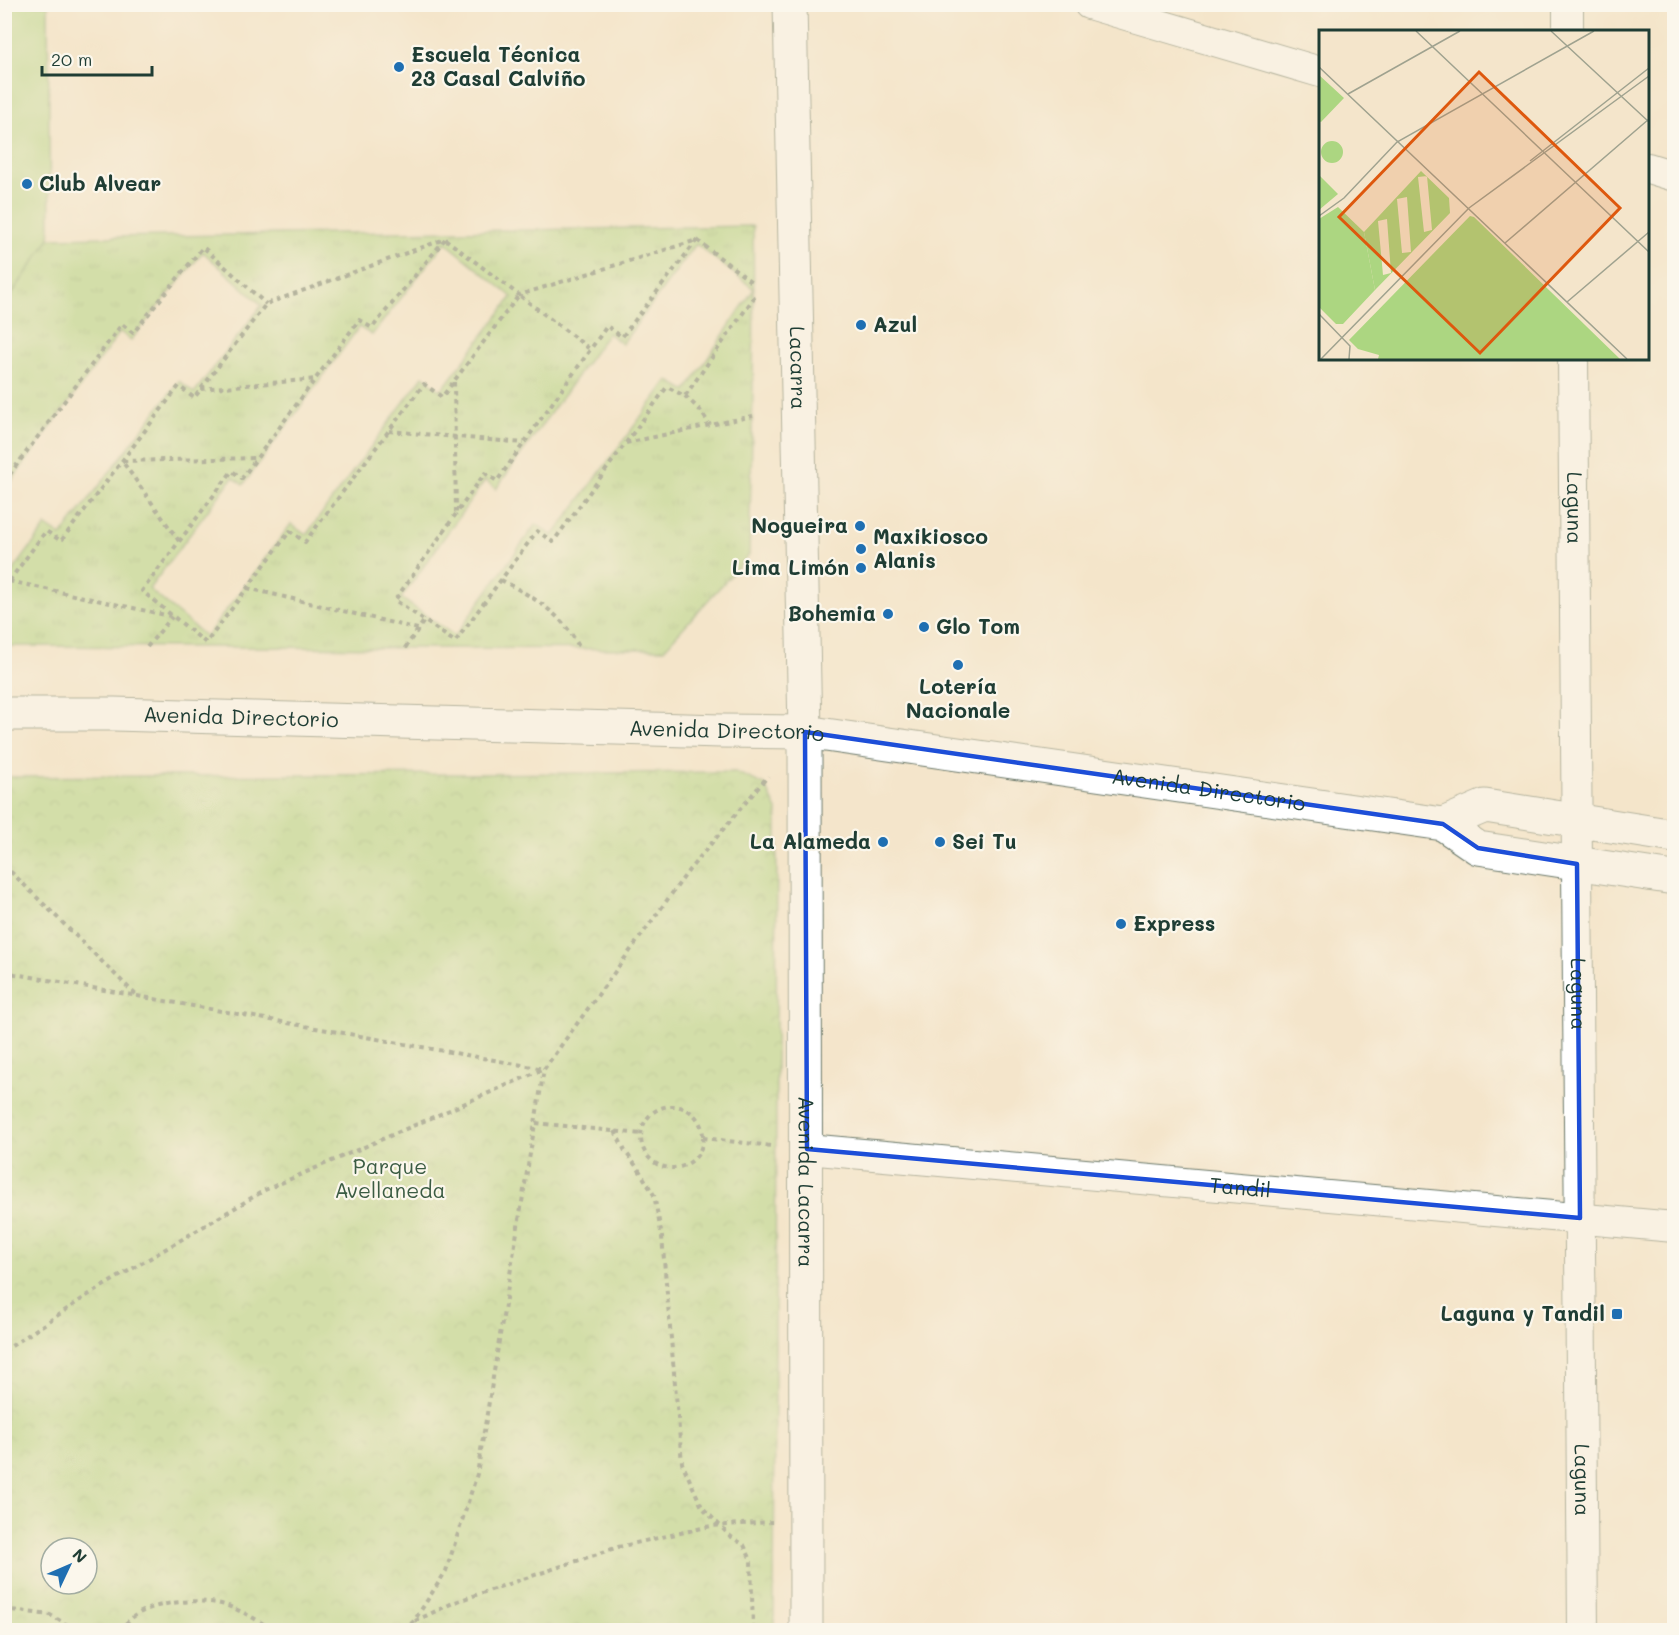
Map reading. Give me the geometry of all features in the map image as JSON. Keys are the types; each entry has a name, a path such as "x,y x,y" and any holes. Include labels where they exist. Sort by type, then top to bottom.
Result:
{"main road":[{"name":"Lacarra","path":"790,4 806,732"},
{"name":"Avenida Directorio","path":"4,714 114,714 806,732 1443,824 1478,848 1674,878"},
{"name":"Avenida Lacarra","path":"806,732 806,1630"},
{"path":"1443,824 1485,806 1674,836"}],"street":[{"path":"1089,4 1319,72"},
{"path":"1568,4 1568,30"},
{"path":"1649,169 1674,176"},
{"name":"Laguna","path":"1573,360 1583,1630"},
{"name":"Tandil","path":"807,1149 1674,1227"}],"path":[{"path":"445,239 591,350"},
{"path":"4,588 46,531 61,541 179,386 194,398 266,304 445,239"},
{"path":"445,239 372,328 359,320 242,478 232,471 142,591 206,643 290,531 305,542 424,384 442,397 519,295 697,240"},
{"path":"697,240 754,284"},
{"path":"697,240 622,337 607,326 496,482 485,472 395,600 455,642 537,531 553,542 667,387 685,396 700,410 710,425"},
{"path":"4,482 122,324 133,333 203,247 266,304"},
{"path":"685,396 755,296"},
{"path":"200,390 316,379"},
{"path":"454,382 456,513"},
{"path":"625,443 753,416"},
{"path":"389,430 524,443"},
{"path":"122,461 257,458"},
{"path":"122,461 179,541"},
{"path":"501,580 520,590 561,620 570,630 580,648"},
{"path":"9,581 172,617"},
{"path":"247,588 418,629"},
{"path":"147,647 172,617"},
{"path":"405,648 424,621"},
{"path":"404,1630 414,1621 446,1571 477,1474 544,1069 690,870 768,776"},
{"path":"4,865 136,995"},
{"path":"4,972 544,1069"},
{"path":"4,1351 88,1295 265,1190 544,1069"},
{"path":"679,1106 697,1118 702,1128 703,1138 701,1148 689,1163 670,1168 660,1166 645,1153 641,1134 650,1115 659,1109 679,1106"},
{"path":"536,1123 641,1134"},
{"path":"615,1131 625,1151 654,1195 662,1237 681,1463 702,1508 730,1536 744,1545 751,1560 753,1630"},
{"path":"703,1138 807,1149"},
{"path":"414,1621 455,1602 618,1547 711,1526 806,1521"},
{"path":"119,1630 134,1616 161,1605 193,1600 226,1605 273,1630"},
{"path":"4,1609 50,1615 76,1630"}],"highlighted area":[{"path":"805,732 1443,824 1478,848 1577,864 1580,1218 807,1149"}],"green space":[{"name":"Club Alvear","path":"5,4 48,5 50,238 5,304"},
{"path":"753,226 754,289 696,244 622,344 608,333 496,489 485,480 401,598 455,636 536,524 553,536 668,380 686,391 754,290 749,555 664,649 5,646 5,582 46,526 61,536 179,381 194,393 262,305 203,252 131,340 120,332 5,490 5,304 50,238","holes":["445,242 512,297 441,391 423,376 306,535 291,524 206,637 149,589 233,477 243,485 359,327 372,335"]},
{"name":"Parque Avellaneda","path":"735,772 765,785 777,810 774,1630 5,1630 5,777"}],"place":[{"name":"Escuela Técnica 23 Casal Calviño","path":"399,67"},
{"name":"Club Alvear","path":"27,184"},
{"name":"Azul","path":"861,325"},
{"name":"Nogueira","path":"860,526"},
{"name":"Maxikiosco Alanis","path":"861,549"},
{"name":"Lima Limón","path":"861,568"},
{"name":"Bohemia","path":"888,614"},
{"name":"Glo Tom","path":"924,627"},
{"name":"Lotería Nacionale","path":"958,665"},
{"name":"La Alameda","path":"883,842"},
{"name":"Sei Tu","path":"940,842"},
{"name":"Express","path":"1121,924"},
{"name":"Laguna y Tandil","path":"1617,1314"}]}
